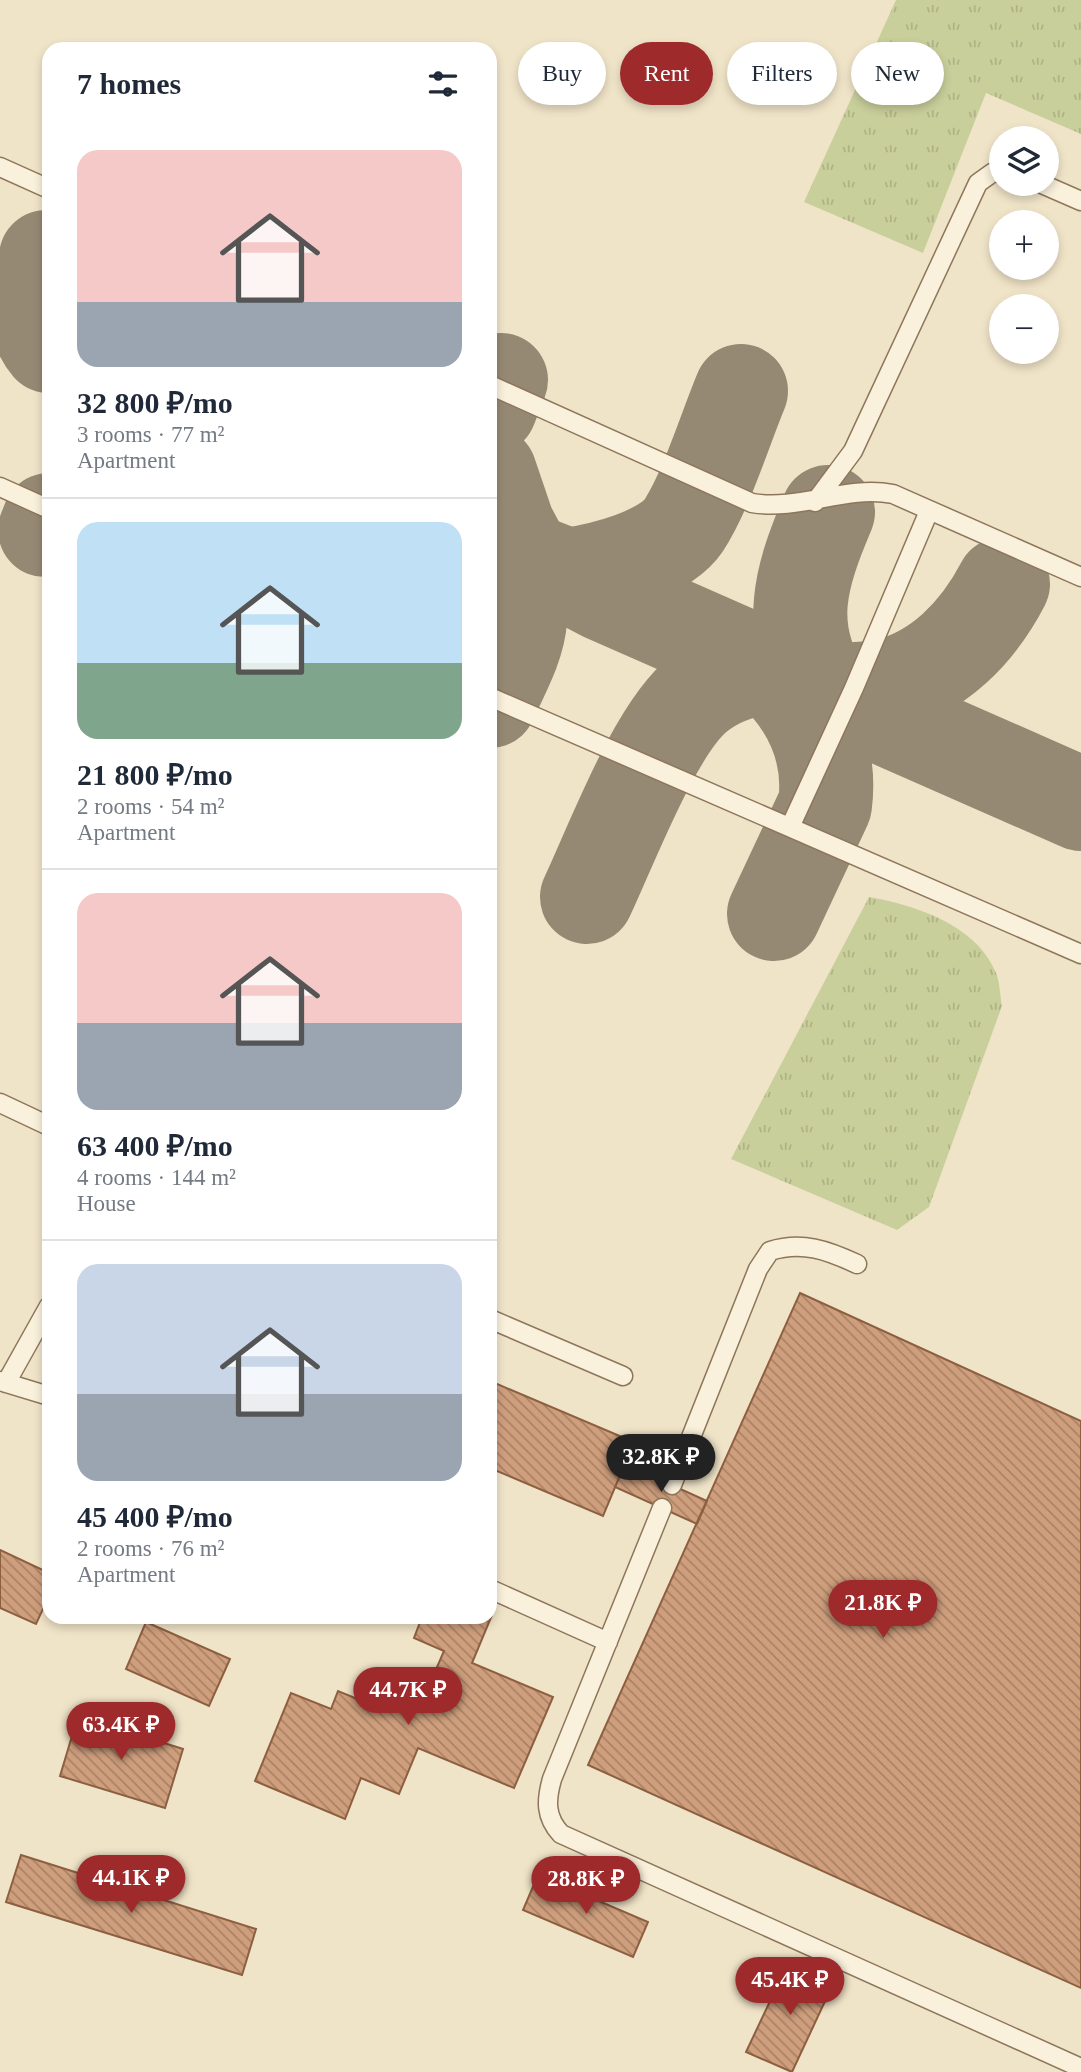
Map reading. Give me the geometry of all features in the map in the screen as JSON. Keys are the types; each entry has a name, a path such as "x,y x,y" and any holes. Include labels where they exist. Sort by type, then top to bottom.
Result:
{"lane":[{"path":"0,167 42,186"},
{"path":"815,502 853,451 978,183 989,175"},
{"path":"1059,191 1081,201"},
{"path":"497,388 752,503 777,507 875,491 893,494 1081,577"},
{"path":"0,487 42,506"},
{"path":"791,825 854,688 929,511"},
{"path":"497,699 791,825 1081,954"},
{"path":"0,1103 42,1123"},
{"path":"672,1485 758,1269 770,1251 791,1245 826,1250 857,1264"},
{"path":"42,1318 3,1382 42,1394"},
{"path":"497,1322 623,1376"},
{"path":"662,1508 547,1796 553,1825 561,1834 1081,2068"},
{"path":"497,1592 608,1642"}],"green space":[{"path":"896,0 1081,0 1081,134 986,93 923,253 804,202 851,99 851,105 944,105 944,42 877,42"},
{"path":"869,897 906,905 943,920 975,942 996,973 1002,1006 929,1207 897,1230 731,1159"}],"building":[{"path":"800,1293 1081,1421 1081,1988 588,1765"},
{"path":"497,1384 634,1442 603,1516 497,1471"},
{"path":"625,1464 707,1501 697,1524 615,1487"},
{"path":"0,1550 42,1570 42,1611 36,1624 0,1608"},
{"path":"145,1624 230,1659 209,1706 126,1669"},
{"path":"419,1624 488,1624 472,1663 553,1697 514,1788 418,1748 399,1794 361,1778 345,1819 255,1781 291,1693 331,1709 338,1691 382,1709 394,1682 425,1695 444,1651 414,1638"},
{"path":"78,1716 183,1749 165,1808 60,1776"},
{"path":"21,1855 256,1929 242,1975 6,1902"},
{"path":"538,1875 648,1922 633,1957 523,1910"},
{"path":"789,1961 834,1982 792,2072 746,2052"}],"taxiway":[{"path":"42,274 37,303 42,334"},
{"path":"497,390 501,380"},
{"path":"567,575 631,559 675,536 700,495 741,391"},
{"path":"497,494 508,526 525,558"},
{"path":"828,512 810,558 801,602 804,645 824,691 884,686 922,672 954,649 969,634 1003,584"},
{"path":"497,548 567,575 603,594 1081,804"},
{"path":"497,559 516,589 520,607 516,642 497,686"},
{"path":"587,897 636,788 667,731 684,709 700,693 724,679 769,667 796,696 815,729 825,766 826,785 825,805 774,914"}]}
